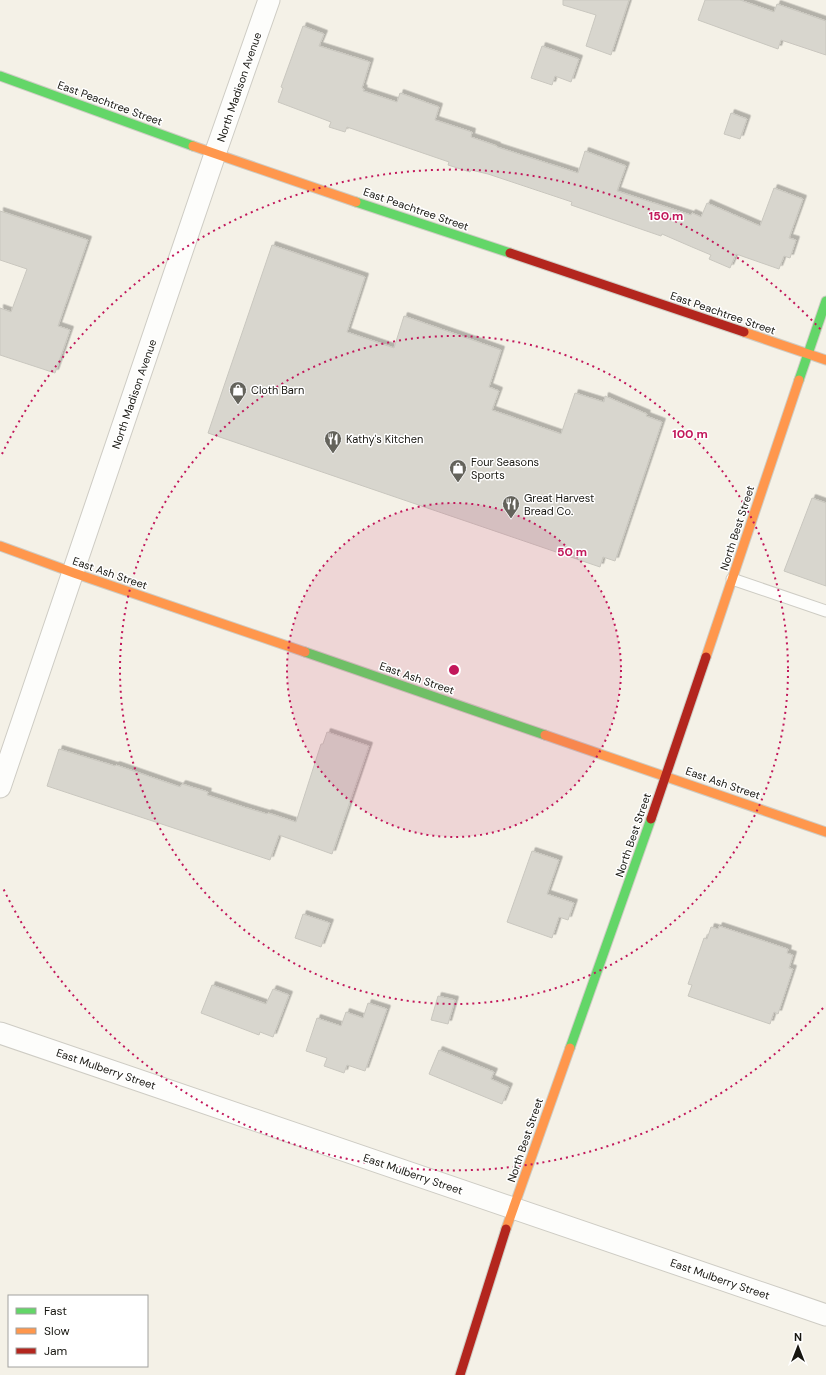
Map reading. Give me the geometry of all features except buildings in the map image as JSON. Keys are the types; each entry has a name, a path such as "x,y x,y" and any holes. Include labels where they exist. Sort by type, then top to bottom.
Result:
{"street":[{"name":"North Madison Avenue","path":"0,787 74,574 215,154 269,0"},
{"name":"East Peachtree Street","path":"0,76 215,154 826,360"},
{"name":"North Best Street","path":"460,1375 513,1208 666,776 826,301"},
{"name":"East Ash Street","path":"0,546 74,574 826,832"},
{"name":"East Mulberry Street","path":"0,1033 826,1315"}],"lane":[{"path":"732,579 826,611"}],"traffic: fast":[{"path":"0,76 193,146"},
{"path":"356,202 510,253"},
{"path":"799,380 826,301"},
{"path":"305,652 545,735"},
{"path":"570,1048 651,819"}],"traffic: slow":[{"path":"193,146 356,202"},
{"path":"744,332 826,360"},
{"path":"706,657 799,380"},
{"path":"0,546 74,573 305,652"},
{"path":"545,735 826,832"},
{"path":"506,1229 570,1048"}],"traffic: jam":[{"path":"510,253 744,332"},
{"path":"651,819 706,657"},
{"path":"460,1375 506,1229"}],"place":[{"name":"Cloth Barn","path":"238,405"},
{"name":"Kathy's Kitchen","path":"333,454"},
{"name":"Four Seasons Sports","path":"458,483"},
{"name":"Great Harvest Bread Co.","path":"511,519"}]}
